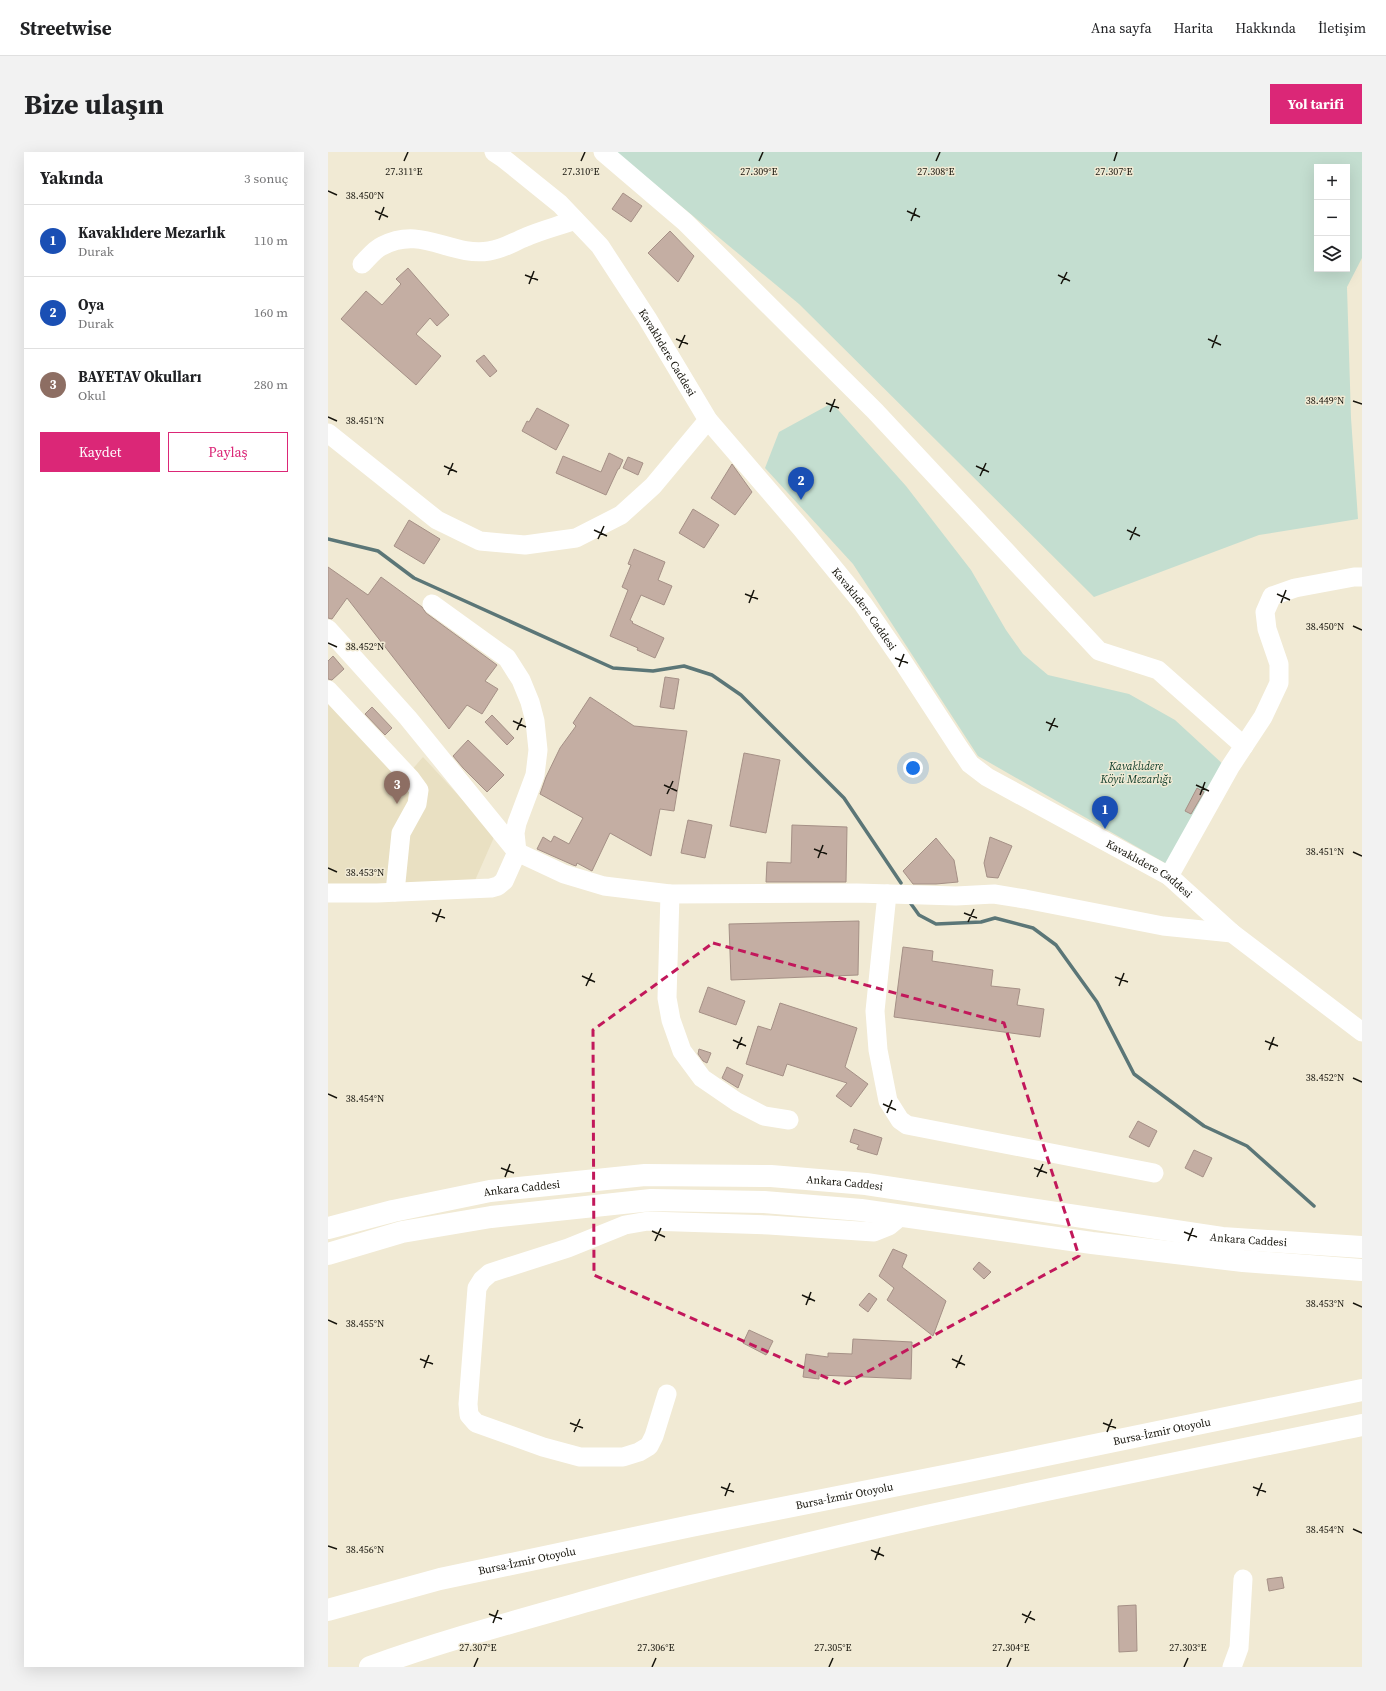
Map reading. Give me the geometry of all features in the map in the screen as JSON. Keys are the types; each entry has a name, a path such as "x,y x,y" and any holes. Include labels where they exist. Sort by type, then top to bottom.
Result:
{"highway":[{"name":"Ankara Caddesi","path":"328,1228 393,1211 490,1191 645,1175 771,1176 866,1184 1222,1238 1362,1247"},
{"name":"Ankara Caddesi","path":"328,1254 402,1232 484,1218 651,1200 764,1202 861,1210 1092,1243 1243,1261 1362,1270"},
{"path":"1222,1238 1362,1233"},
{"name":"Bursa-İzmir Otoyolu","path":"328,1610 456,1576 691,1526 956,1474 1362,1390"},
{"path":"370,1667 412,1652 542,1613 647,1584 807,1543 974,1505 1362,1425"}],"street":[{"path":"602,152 686,222 875,411 1100,651 1158,670 1244,746"},
{"name":"Kavaklıdere Caddesi","path":"499,154 560,204 600,246 647,318 708,420 801,528 863,604 970,764 987,777 1169,876 1232,933 1362,1032"},
{"path":"362,264 381,246 401,240 417,238 470,253 489,251 506,248 526,237 575,220"},
{"path":"328,433 437,520 480,541 525,545 576,538 621,515 654,486 708,420"},
{"path":"1169,876 1230,767 1263,717 1279,683 1279,664 1267,629 1265,612 1272,596 1295,588 1354,577 1362,578"},
{"path":"328,893 491,888 498,886 504,881 517,852 515,833 516,823 534,775 538,750 535,721 530,702 522,680 507,658 432,604"},
{"path":"328,629 408,718 517,852 564,874 604,886 670,894 887,894 956,896 994,894 1163,926 1232,933"},
{"path":"328,690 411,779 419,790 417,804 401,833 395,892"},
{"path":"670,894 667,998 671,1020 682,1050 702,1078 737,1102 764,1116 789,1120"},
{"path":"887,894 875,1011 878,1050 888,1101 900,1120 907,1125 1154,1173"},
{"path":"667,1394 654,1436 649,1446 639,1452 623,1457 580,1457 542,1447 476,1423 468,1415 468,1404 478,1288 482,1280 490,1274 568,1248 625,1225 648,1220 769,1225 874,1232 889,1226 901,1216"},
{"path":"1232,1667 1240,1648 1243,1579"}],"highlighted area":[{"path":"713,943 1004,1023 1079,1256 843,1385 594,1275 593,1030"}],"shaded area":[{"path":"328,684 410,772 423,757 495,835 473,885 328,887"}],"green space":[{"path":"616,152 1362,152 1362,258 1347,287 1351,418 1358,519 1259,535 1094,597 799,304"},
{"name":"Kavaklıdere Köyü Mezarlığı","path":"832,403 906,486 971,570 1006,630 1023,654 1048,675 1129,694 1175,720 1225,766 1172,867 978,756 853,564 765,468 779,432"}],"building":[{"path":"623,193 642,206 631,222 612,209"},
{"path":"670,231 694,256 678,282 648,253"},
{"path":"408,268 449,315 437,326 430,318 416,334 441,356 416,385 341,319 366,291 382,305 401,284 396,279"},
{"path":"484,355 497,371 490,377 476,361"},
{"path":"537,408 569,425 556,450 522,431 527,421 529,422"},
{"path":"609,453 623,460 606,495 556,473 563,456 601,472"},
{"path":"628,457 643,463 638,475 623,468"},
{"path":"732,464 752,492 735,515 711,498"},
{"path":"693,509 719,525 704,548 679,533"},
{"path":"409,520 440,539 424,564 394,546"},
{"path":"634,549 665,562 658,580 672,586 664,605 641,595 630,620 633,622 632,623 664,638 655,658 637,650 638,648 610,636 628,590 622,587 631,565 628,564"},
{"path":"328,567 368,595 381,577 422,607 426,613 497,665 485,681 498,689 482,714 467,705 449,729 347,598 332,619 328,618"},
{"path":"333,656 344,669 332,680 328,679 328,661"},
{"path":"665,677 679,679 674,709 660,707"},
{"path":"590,697 634,726 687,731 674,811 660,809 651,856 610,833 592,871 577,863 576,866 573,865 537,849 543,837 551,842 554,836 569,844 583,818 540,794 546,777 560,748 576,726 573,723"},
{"path":"372,707 392,728 385,735 365,714"},
{"path":"492,715 514,738 507,745 485,722"},
{"path":"468,740 504,775 487,792 453,756"},
{"path":"744,753 780,760 766,833 730,826"},
{"path":"1197,788 1204,792 1191,814 1185,811"},
{"path":"688,820 712,825 705,858 681,853"},
{"path":"792,825 847,827 846,882 766,882 767,862 791,863"},
{"path":"990,837 1012,846 998,878 987,877 984,863"},
{"path":"936,838 954,860 958,882 913,884 903,871"},
{"path":"859,921 858,975 731,980 729,924"},
{"path":"903,947 933,951 932,961 993,970 991,986 1020,989 1017,1005 1044,1009 1040,1037 894,1017"},
{"path":"708,987 745,1001 736,1025 699,1012"},
{"path":"780,1003 857,1028 845,1067 868,1084 851,1107 836,1096 847,1083 787,1064 783,1076 746,1064 758,1026 771,1030"},
{"path":"699,1049 711,1053 707,1063 703,1061 698,1054"},
{"path":"727,1067 743,1075 738,1088 722,1078"},
{"path":"1138,1121 1157,1131 1149,1147 1129,1137"},
{"path":"854,1129 882,1138 877,1155 857,1149 859,1145 850,1142"},
{"path":"1194,1150 1212,1158 1203,1177 1185,1168"},
{"path":"893,1249 907,1255 902,1267 946,1301 933,1336 887,1300 894,1288 879,1276"},
{"path":"979,1262 991,1272 984,1279 973,1269"},
{"path":"869,1293 877,1299 868,1312 859,1305"},
{"path":"749,1330 773,1341 766,1355 743,1343"},
{"path":"853,1339 912,1342 911,1379 819,1375 819,1379 803,1377 806,1354 828,1357 828,1353 852,1354"},
{"path":"1282,1577 1284,1588 1269,1591 1267,1579"},
{"path":"1136,1605 1137,1651 1119,1652 1118,1606"}],"waterway":[{"path":"328,539 378,551 414,578 613,668 653,671 684,666 712,675 741,695 844,798 901,883"},
{"path":"909,901 919,915 936,924 981,922 995,918 1033,928 1056,945 1097,1002 1134,1074 1204,1126 1247,1146 1314,1206"}],"place":[{"name":"Oya","path":"801,500"},
{"name":"BAYETAV Okulları","path":"397,804"},
{"name":"Kavaklıdere Mezarlık","path":"1105,829"}]}
